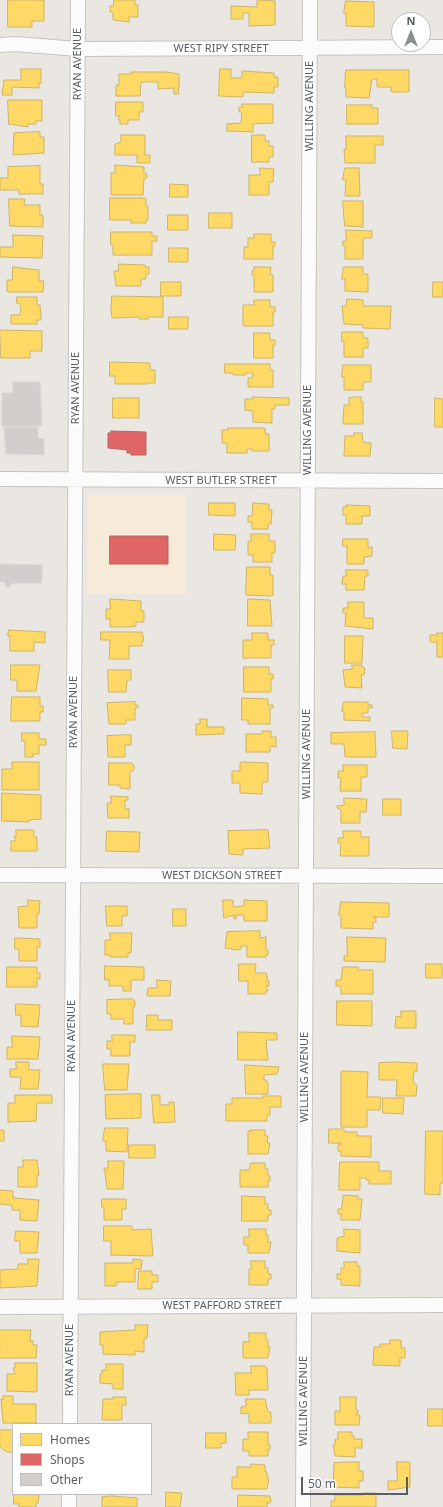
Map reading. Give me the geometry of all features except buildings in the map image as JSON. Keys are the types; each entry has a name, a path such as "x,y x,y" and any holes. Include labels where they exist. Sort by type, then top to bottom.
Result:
{"street":[{"name":"RYAN AVENUE","path":"70,1423 78,0"},
{"name":"WILLING AVENUE","path":"303,1507 310,0"},
{"name":"WEST RIPY STREET","path":"0,46 15,44 78,48 443,47"},
{"name":"WEST BUTLER STREET","path":"0,479 75,481 443,480"},
{"name":"WEST DICKSON STREET","path":"0,875 443,876"},
{"name":"WEST PAFFORD STREET","path":"0,1307 443,1305"},
{"path":"69,1495 69,1507"}],"shaded area":[{"path":"88,495 186,495 185,594 87,594"}]}
